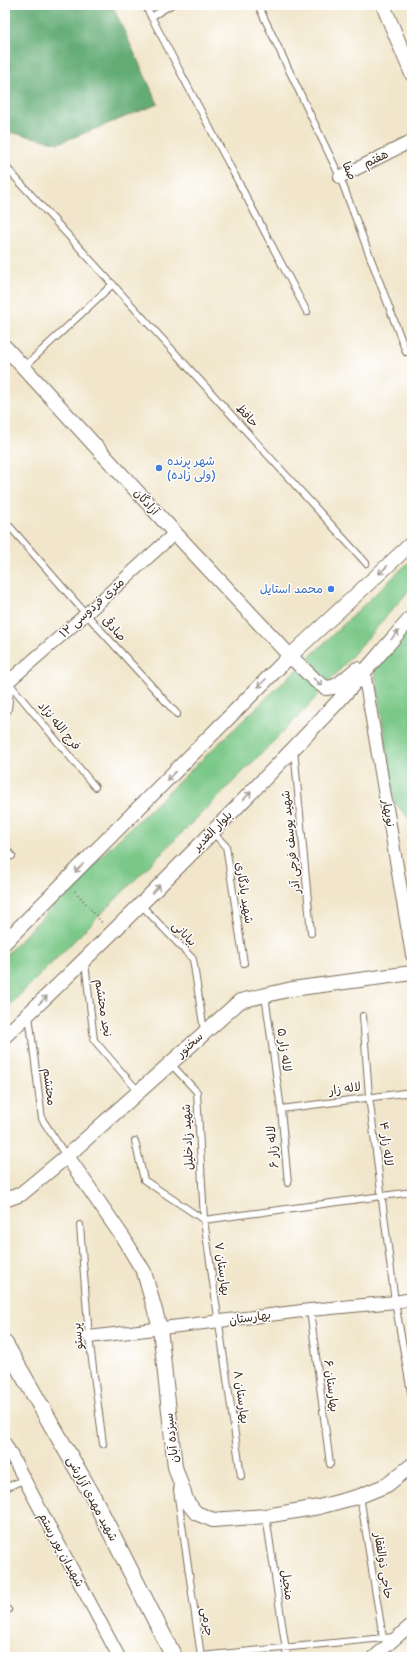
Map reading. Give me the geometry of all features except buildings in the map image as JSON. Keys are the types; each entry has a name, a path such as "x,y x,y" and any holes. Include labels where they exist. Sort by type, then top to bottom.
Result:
{"main road":[{"name":"شهید مهدی آزارشی","path":"5,1344 90,1493 174,1657"}],"street":[{"path":"383,5 412,74"},
{"name":"هفتم","path":"340,177 412,141"},
{"name":"آزادگان","path":"5,346 175,533 290,656 321,685 329,688 340,684 377,655"},
{"name":"۱۲ متری فردوسی","path":"6,681 86,614 175,533"},
{"path":"5,942 290,656 412,543"},
{"name":"بلوار الغدیر","path":"5,1036 112,934 212,832 364,672 412,616"},
{"name":"نوبهار","path":"364,672 412,955"},
{"path":"5,709 6,681"},
{"name":"سخنور","path":"5,1200 21,1194 67,1156 240,1001 292,989 412,973"},
{"name":"سیزده آبان","path":"67,1156 122,1236 144,1272 160,1328 175,1467 187,1502 196,1513 213,1520 266,1516 319,1507 360,1496 387,1485 411,1467"},
{"name":"بهارستان","path":"89,1336 412,1299"},
{"name":"شهیدان پور رستم","path":"5,1443 23,1480 119,1657"},
{"path":"374,1657 412,1624"}],"lane":[{"path":"145,5 307,312"},
{"path":"151,17 171,5"},
{"name":"صفا","path":"258,5 340,177 406,352"},
{"name":"حافظ","path":"5,166 366,563"},
{"path":"24,367 113,284"},
{"name":"صادقی","path":"5,521 86,614 177,714"},
{"name":"فرج الله نژاد","path":"6,681 95,787"},
{"name":"شهید یوسف فرجی آذر","path":"293,748 312,933"},
{"name":"شهید یادگاری","path":"212,832 226,846 244,963"},
{"path":"5,848 12,856"},
{"name":"بیابانی","path":"141,905 193,959 204,1033"},
{"name":"نجد محتشم","path":"85,960 94,1040 138,1091"},
{"name":"لاله زار ۵","path":"265,995 281,1109"},
{"name":"محتشم","path":"29,1014 42,1119 67,1156"},
{"name":"لاله زار ۴","path":"363,1016 369,1096 395,1302 412,1398"},
{"name":"شهید زادخلیل","path":"170,1063 197,1092 204,1220"},
{"name":"لاله زار","path":"281,1109 369,1096 412,1092"},
{"name":"لاله زار ۶","path":"281,1109 288,1183"},
{"path":"135,1141 144,1180 204,1220 412,1192"},
{"name":"بهارستان ۷","path":"204,1220 219,1322"},
{"name":"پرستو","path":"80,1225 89,1336 103,1444"},
{"name":"بهارستان ۶","path":"310,1310 330,1464"},
{"name":"بهارستان ۸","path":"219,1322 241,1476"},
{"name":"چرمی","path":"175,1467 201,1656 397,1637"},
{"path":"5,1488 23,1480"},
{"name":"حاجی ذوالفقار","path":"360,1496 383,1638"},
{"name":"منجیل","path":"266,1516 287,1657"}],"path":[{"path":"66,881 112,934"}],"green space":[{"path":"5,5 112,5 158,104 59,143 5,131"},
{"path":"412,559 412,587 303,712 5,1010 5,956 99,858"},
{"path":"412,611 412,822 395,803 371,649"}],"place":[{"name":"شهر پرنده (ولی زاده)","path":"159,468"},
{"name":"محمد استایل","path":"331,589"}]}
